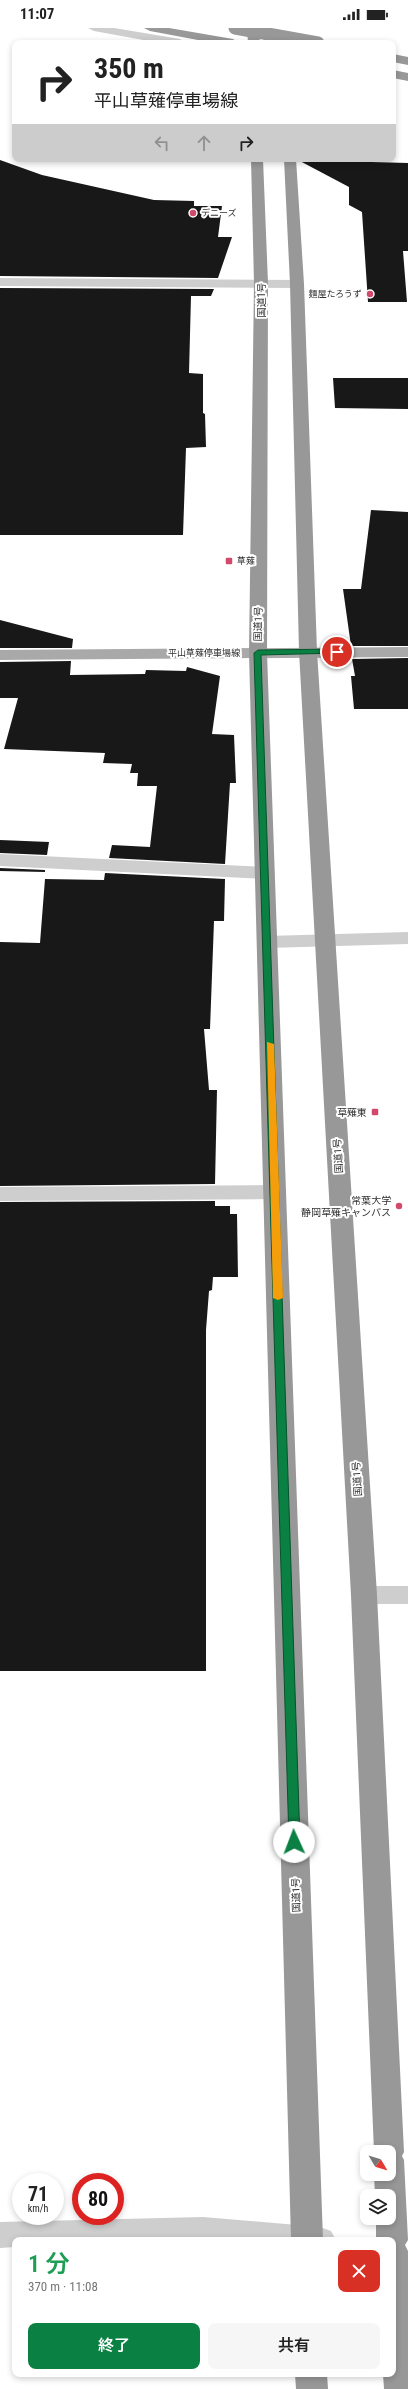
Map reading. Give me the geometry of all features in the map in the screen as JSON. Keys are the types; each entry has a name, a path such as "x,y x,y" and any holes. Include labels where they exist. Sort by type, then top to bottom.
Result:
{"highway":[{"path":"150,28 217,40"},
{"path":"236,28 302,40"},
{"path":"254,28 254,40"},
{"path":"283,28 284,40"},
{"path":"396,59 408,61"},
{"path":"396,75 408,77"},
{"name":"国道1号","path":"257,162 261,283 258,653 311,2237"},
{"name":"国道1号","path":"290,162 297,284 308,651 364,1595 389,2145"},
{"path":"390,2181 392,2237"},
{"path":"396,2311 400,2389"},
{"path":"311,2377 312,2389"}],"main road":[{"name":"平山草薙停車場線","path":"0,655 258,653 308,651 408,652"}],"street":[{"path":"94,28 163,40"},
{"path":"0,282 94,284 297,284"},
{"path":"0,860 265,873"},
{"path":"267,942 408,938"},
{"path":"0,1194 275,1192"},
{"path":"364,1595 408,1595"},
{"path":"0,2235 203,2230 287,2237"},
{"path":"396,2252 408,2253"}],"building":[{"path":"0,160 42,175 154,200 194,201 194,206 222,206 218,237 232,237 218,278 0,276"},
{"path":"302,162 408,163 408,251 403,251 407,302 368,302 362,212 349,205 349,187"},
{"path":"0,288 214,289 211,296 191,296 189,373 203,374 203,413 205,414 206,447 186,448 183,535 0,535"},
{"path":"333,378 408,378 408,409 335,408"},
{"path":"371,510 408,512 408,646 351,646 343,589 361,589"},
{"path":"0,620 73,639 72,648 0,648"},
{"path":"408,658 408,709 354,709 351,676 355,676 352,659"},
{"path":"71,661 70,675 145,674 146,670 186,671 187,667 220,676 212,734 234,735 236,783 230,783 225,864 109,858 112,845 150,847 157,786 137,786 138,773 130,773 132,764 103,763 105,753 4,749 18,698 0,698 0,662"},
{"path":"0,840 49,842 47,855 0,853"},
{"path":"0,868 45,870 45,872 0,871"},
{"path":"105,873 225,879 224,921 214,921 210,1029 204,1029 209,1090 217,1090 215,1184 0,1186 0,942 40,943 45,879 104,880"},
{"path":"215,1201 215,1206 230,1206 230,1214 237,1214 238,1277 213,1277 212,1290 209,1291 206,1330 206,1671 0,1671 0,1202"}],"slow traffic":[{"path":"270,1044 278,1298"}],"place":[{"name":"デニーズ","path":"193,213"},
{"name":"麺屋たろうず","path":"370,294"},
{"name":"草薙","path":"229,561"},
{"name":"草薙東","path":"375,1112"},
{"name":"常葉大学 静岡草薙キャンパス","path":"399,1206"}],"route":[{"path":"294,1842 258,653 308,651 337,652"}]}
